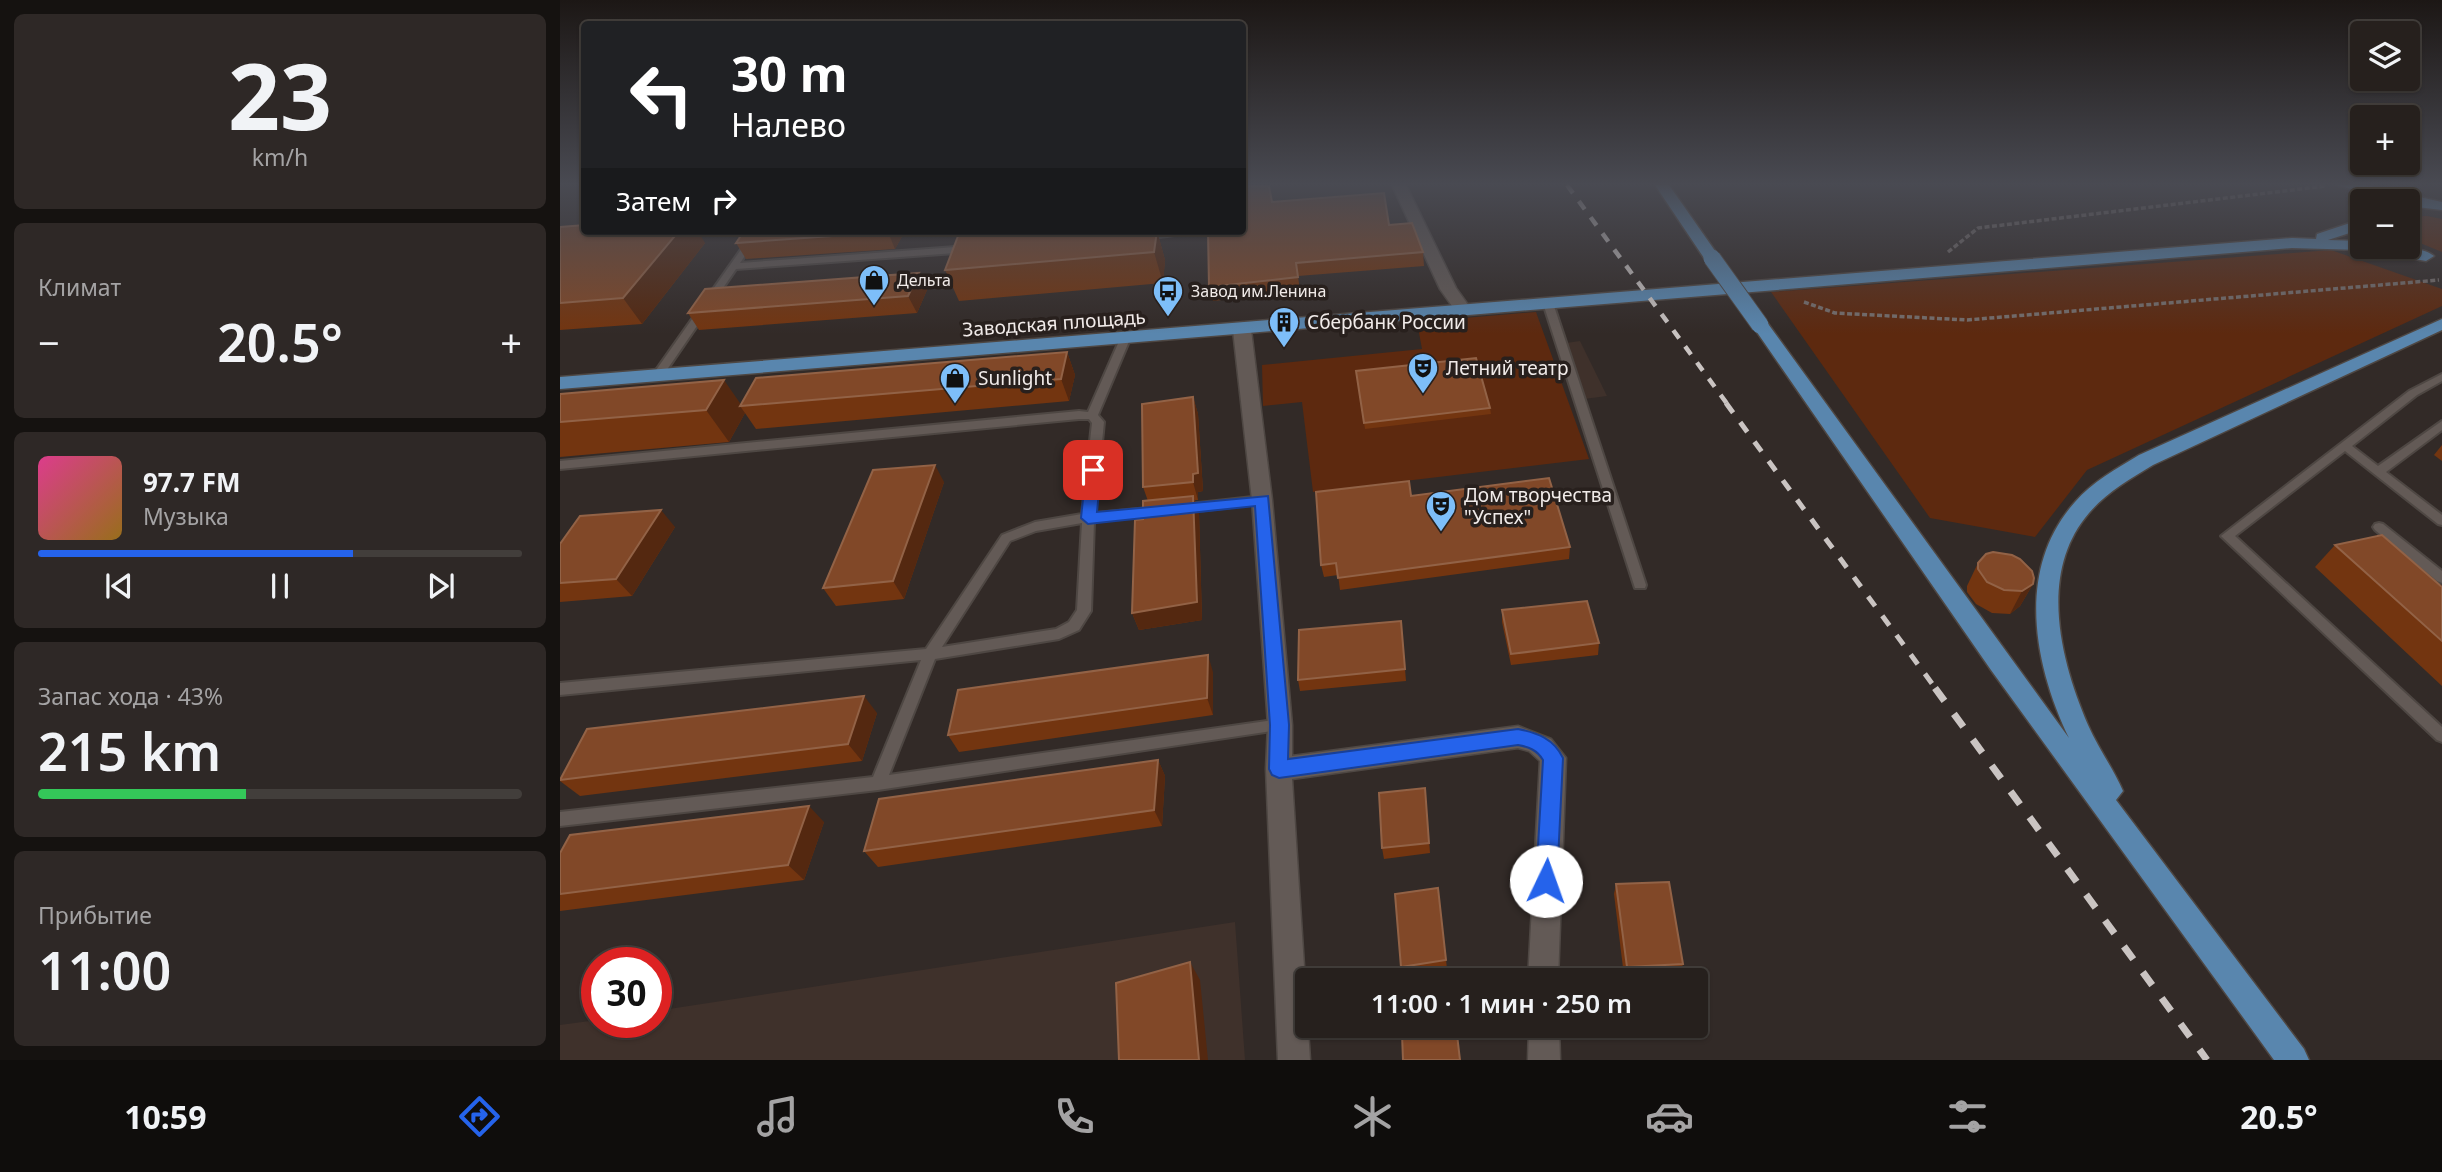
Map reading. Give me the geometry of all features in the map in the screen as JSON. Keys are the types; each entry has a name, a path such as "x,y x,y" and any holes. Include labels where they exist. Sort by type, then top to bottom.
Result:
{"main road":[{"path":"1696,234 1998,663 2293,1060"},
{"path":"2292,243 2330,234"},
{"name":"Заводская площадь","path":"560,383 1242,330 1463,309 2292,243"},
{"path":"2292,243 2350,245"},
{"path":"2420,254 2442,261"},
{"path":"2420,255 2426,256"},
{"path":"2164,883 2084,747 2057,678 2047,627 2048,587 2056,552 2074,516 2102,488 2146,460 2442,324"}],"street":[{"path":"1422,234 1448,289 1463,309"},
{"path":"1242,330 1262,500 1280,725 1279,769 1294,1060"},
{"path":"1279,769 1518,737 1545,747 1553,758 1544,968"},
{"path":"1544,1038 1544,1060"}],"lane":[{"path":"658,375 755,235"},
{"path":"1138,236 1152,235"},
{"path":"735,266 985,248"},
{"path":"1548,303 1640,585"},
{"path":"1092,416 1125,339"},
{"path":"2442,377 2413,393 2227,536 2442,736"},
{"path":"560,466 1092,416"},
{"path":"560,689 930,654 1059,634 1074,626 1084,611 1088,518 1098,422 1092,416"},
{"path":"2378,472 2442,425"},
{"path":"2345,446 2442,521"},
{"path":"878,783 930,654 1006,538 1020,530 1088,518 1262,500"},
{"path":"2379,527 2442,579"},
{"path":"560,819 878,783 1280,725"}],"path":[{"path":"1948,252 1971,234"},
{"path":"1802,301 1835,313 1966,320 2439,280"}],"shaded area":[{"path":"2420,234 2442,234 2442,252 2420,243"},
{"path":"2331,250 2350,257 2350,259 2442,289 2442,306 2087,470 2035,537 1930,518 1771,292"},
{"path":"1536,312 1589,459 1313,492 1302,402 1263,406 1262,365 1422,349 1417,322"},
{"path":"1580,341 1607,396 1584,399 1559,344"},
{"path":"1235,922 1245,1060 560,1060 560,1025 581,1022 581,1038 672,1038 672,1009"}],"building":[{"path":"560,234 676,235 623,298 560,303"},
{"path":"1416,234 1423,252 1296,263 1298,277 1209,287 1208,235"},
{"path":"741,235 847,235 736,243"},
{"path":"958,235 1156,235 1154,252 945,270"},
{"path":"919,273 908,296 688,313 705,289"},
{"path":"1067,352 1061,379 740,406 756,378"},
{"name":"Летний театр","path":"1476,358 1490,408 1364,423 1356,371"},
{"path":"724,380 706,410 560,422 560,394"},
{"path":"1193,397 1198,473 1193,474 1193,482 1143,487 1142,404"},
{"path":"935,465 893,581 823,588 873,470"},
{"name":"Дом творчества \"Успех\"","path":"1549,478 1570,547 1338,578 1336,563 1321,565 1316,492 1409,481 1411,496"},
{"path":"1193,496 1197,602 1132,613 1135,520 1143,519 1143,501"},
{"path":"661,510 616,579 560,583 560,544 580,516"},
{"path":"2382,535 2442,587 2442,641 2335,545"},
{"path":"1993,552 2020,559 2032,571 2033,584 2022,591 2004,590 1987,582 1978,569 1978,563 1986,554"},
{"path":"1587,601 1599,643 1511,654 1502,610"},
{"path":"1401,621 1405,669 1298,680 1299,630"},
{"path":"1208,655 1207,698 948,735 958,690"},
{"path":"864,696 848,744 560,780 587,729"},
{"path":"1158,760 1154,810 864,851 879,799"},
{"path":"1425,788 1429,843 1382,848 1379,793"},
{"path":"809,806 788,865 560,894 560,853 570,835"},
{"path":"1669,882 1683,964 1627,967 1616,884"},
{"path":"1438,888 1446,960 1401,967 1395,894"},
{"path":"1190,962 1199,1060 1119,1060 1116,983"},
{"path":"1402,1038 1457,1038 1460,1060 1403,1060"}],"railway":[{"path":"1603,234 1728,405"},
{"path":"1726,403 1936,689"},
{"path":"1935,688 2207,1060"}],"place":[{"name":"Дельта","path":"874,307"},
{"name":"Завод им.Ленина","path":"1168,318"},
{"name":"Сбербанк России","path":"1284,349"},
{"name":"Летний театр","path":"1423,395"},
{"name":"Sunlight","path":"955,405"},
{"name":"Дом творчества \"Успех\"","path":"1441,533"}],"route":[{"path":"1093,470 1088,518 1262,500 1280,725 1279,769 1518,737 1545,747 1553,758 1546,881"}]}
